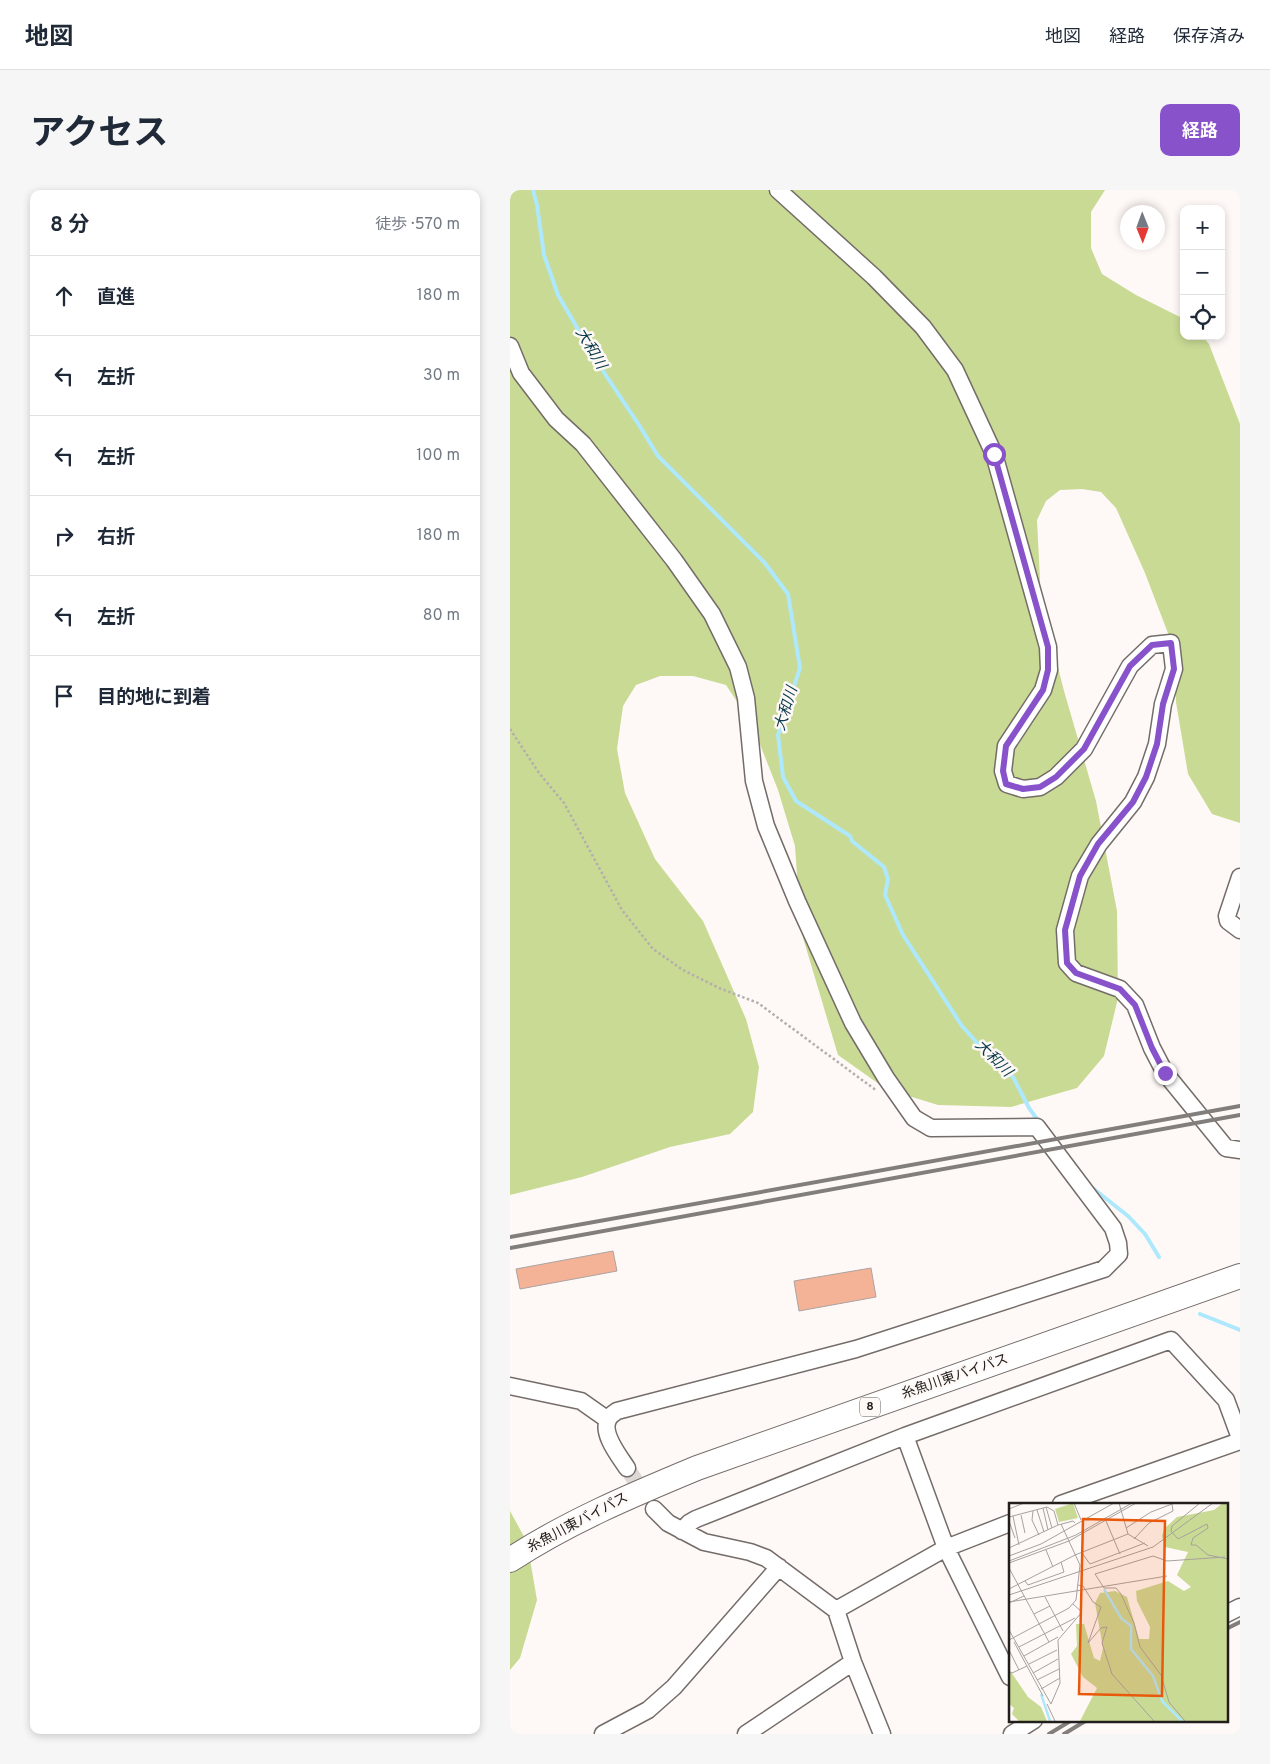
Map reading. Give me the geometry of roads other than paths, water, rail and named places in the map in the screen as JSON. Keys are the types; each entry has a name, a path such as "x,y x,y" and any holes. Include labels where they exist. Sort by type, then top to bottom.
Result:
{"highway":[{"name":"糸魚川東バイパス","path":"510,1560 616,1501 697,1468 1240,1276"}],"street":[{"path":"778,190 874,277 923,327 955,370 994,454 1048,647 1048,670 1043,690 1006,746 1003,771 1006,784 1023,789 1040,787 1056,777 1084,749 1130,666 1152,645 1171,643 1174,669 1163,704 1157,744 1146,777 1133,802 1098,844 1080,876 1065,930 1067,963 1076,973 1120,989 1135,1005 1152,1048 1165,1073 1226,1148 1240,1150"},
{"path":"510,346 521,373 556,419 589,452 674,560 712,614 738,667 746,698 754,781 766,826 797,901 853,1023 886,1078 914,1118 932,1128 1037,1127 1113,1228 1118,1243 1119,1254 1104,1269 856,1349 617,1411 608,1420 607,1429 612,1446 627,1468"},
{"path":"1240,877 1227,916 1228,921 1240,930"},
{"path":"682,1531 689,1523 696,1519 905,1436 1171,1340 1226,1400 1240,1440 1064,1503"},
{"path":"510,1386 581,1401 608,1420"},
{"path":"905,1436 946,1548 1009,1675"},
{"path":"654,1509 668,1523 704,1542 750,1552 766,1558 836,1610 853,1662 882,1734"},
{"path":"836,1610 946,1548 1009,1523"},
{"path":"603,1734 648,1710 674,1687 779,1567"},
{"path":"1228,1613 1240,1607"},
{"path":"746,1734 853,1662"},
{"path":"1012,1734 1030,1722"}],"waterway":[{"name":"大和川","path":"533,190 544,255 558,295 597,362 658,456 764,562 788,594 800,668 778,735 783,777 796,801 850,836 852,841 884,867 888,879 885,895 903,935 962,1026 997,1065 1013,1077 1029,1108 1039,1122"},
{"name":"大和川","path":"1090,1186 1128,1216 1145,1234 1159,1257"},
{"name":"大和川","path":"1200,1314 1240,1330"}],"tunnel":[{"path":"627,1468 654,1509"}],"railway":[{"path":"510,1237 1240,1106"},
{"path":"510,1248 1240,1115"},
{"path":"1228,1628 1240,1622"},
{"path":"1049,1734 1069,1722"},
{"path":"1064,1734 1084,1722"}]}
